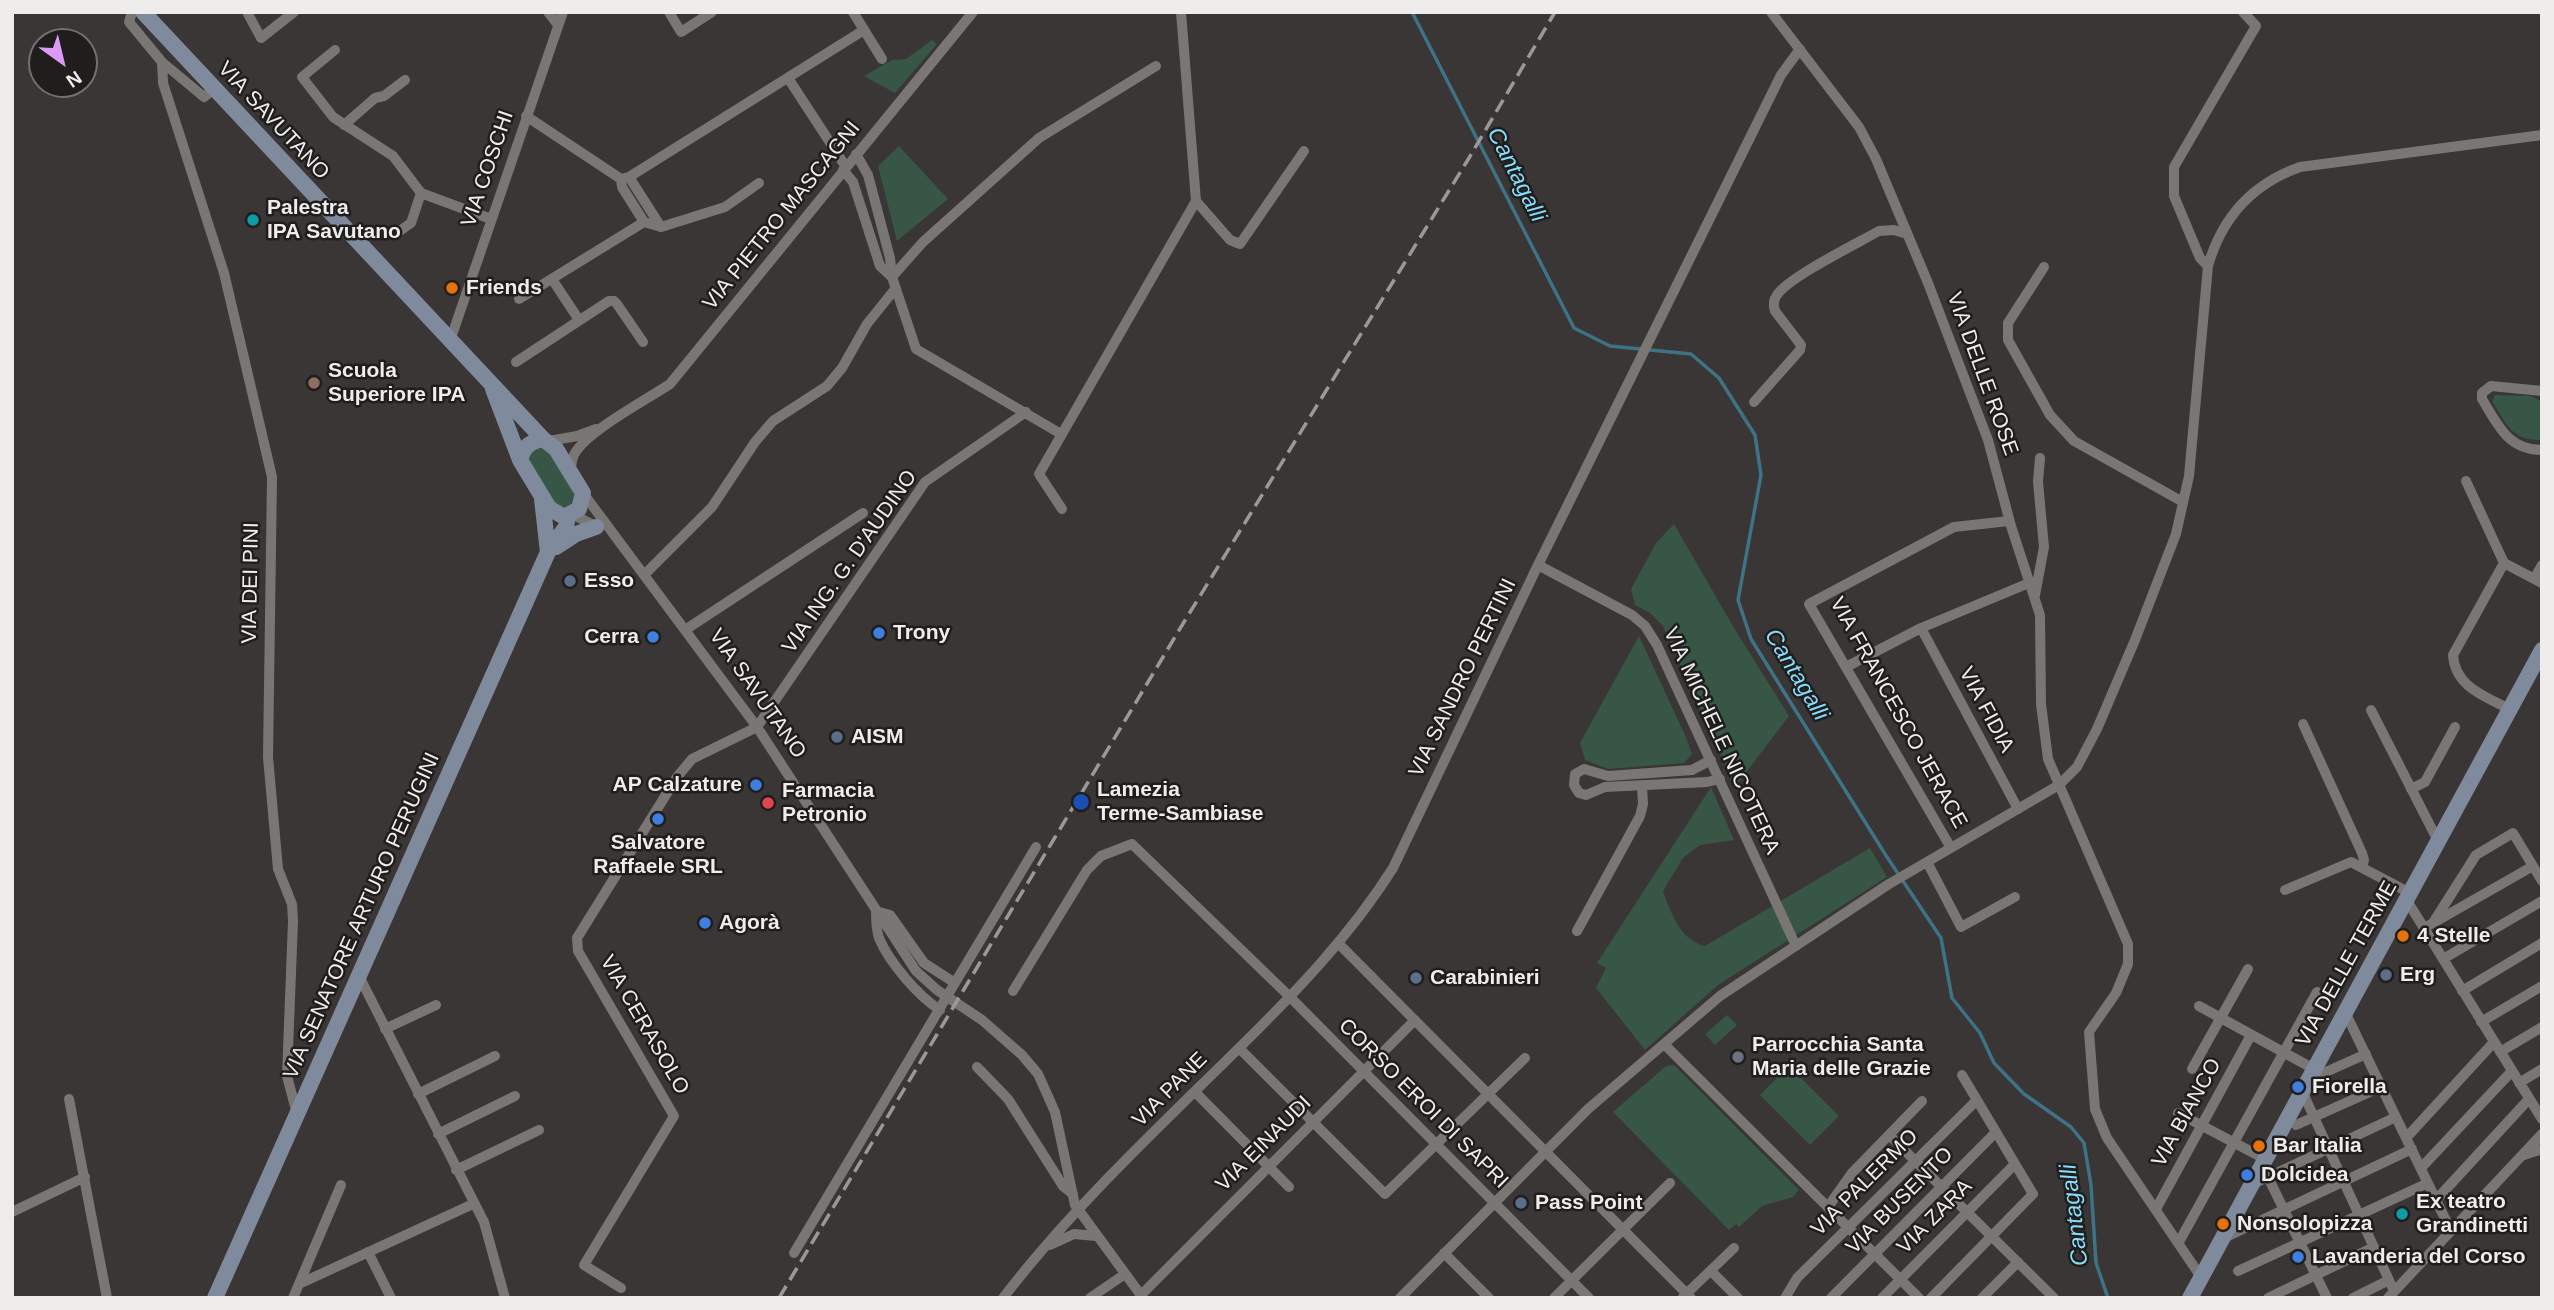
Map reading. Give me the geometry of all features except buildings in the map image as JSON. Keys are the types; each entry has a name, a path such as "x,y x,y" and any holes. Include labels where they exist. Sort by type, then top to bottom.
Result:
{"street":[{"path":"132,12 129,22 162,62 204,97 214,89"},
{"name":"VIA SAVUTANO","path":"143,12 546,440 571,471 583,493 757,727 916,971 937,990 982,1020 1022,1055 1038,1074 1055,1112 1077,1209"},
{"path":"247,12 261,38 294,12"},
{"path":"548,12 558,25"},
{"name":"VIA COSCHI","path":"450,338 563,12"},
{"path":"669,12 681,32 712,12"},
{"path":"853,12 882,59"},
{"name":"VIA PIETRO MASCAGNI","path":"605,426 670,384 973,12"},
{"path":"1062,509 1039,474 1196,201 1181,12"},
{"name":"VIA DELLE ROSE","path":"1771,12 1859,127 1876,159 1988,440 2009,521 2040,615 2041,704 2048,759 2128,944 2128,964 2120,983 2089,1032 2095,1109 2108,1138 2201,1277"},
{"path":"2208,267 2200,258 2174,196 2174,167 2256,26 2244,12"},
{"path":"759,183 725,206 662,227 643,222 622,187 625,178 864,30"},
{"name":"VIA SANDRO PERTINI","path":"1290,998 1370,903 1393,868 1538,565 1781,75 1800,49"},
{"path":"335,50 302,77 333,117 393,156 421,193 491,219"},
{"name":"VIA DEI PINI","path":"162,62 163,83 224,272 272,477 268,757 278,869 292,904 287,1076 297,1115"},
{"path":"892,277 923,242 1039,138 1156,66"},
{"path":"788,78 853,182 880,265 892,277"},
{"path":"344,125 375,98 384,96 405,80"},
{"path":"526,116 625,178 662,227"},
{"path":"1400,1298 1588,1109 1720,996 1889,884 2059,785 2077,767 2097,729 2176,534 2189,476 2208,267 2218,238 2236,210 2264,183 2300,167 2542,135"},
{"path":"1196,201 1230,240 1240,244 1304,151"},
{"path":"856,154 867,175 890,258 895,289 916,349 1061,434"},
{"path":"394,235 411,223 421,193"},
{"path":"519,299 643,222"},
{"path":"1754,402 1800,350 1801,345 1775,311 1775,297 1797,278 1879,231 1894,230 1907,234"},
{"path":"2044,267 2008,323 2008,340 2050,415 2074,440 2183,502"},
{"path":"552,279 579,320"},
{"path":"645,575 712,507 755,442 773,421 827,386 842,368 867,324 895,289"},
{"path":"516,362 609,301 614,301 643,342"},
{"path":"489,380 520,460 542,499 557,515 570,514 622,543"},
{"path":"2542,391 2491,386 2482,393 2482,399 2508,439 2526,449 2542,450"},
{"name":"VIA ING. G. D'AUDINO","path":"757,727 925,482 1026,412"},
{"path":"520,460 523,450 530,443 577,436 605,426"},
{"path":"571,471 571,461 577,449 605,426"},
{"path":"2034,598 2044,547 2038,482 2039,458"},
{"path":"2466,481 2504,563 2538,581 2542,565"},
{"name":"VIA SENATORE ARTURO PERUGINI","path":"215,1298 548,552 566,527 570,514 579,509 583,493"},
{"path":"542,499 548,552 576,534 596,527"},
{"path":"685,630 863,513"},
{"name":"VIA FRANCESCO JERACE","path":"1951,848 1809,604 1954,527 2009,521"},
{"path":"2504,563 2453,655 2453,661 2465,684 2510,709"},
{"name":"VIA MICHELE NICOTERA","path":"1538,565 1623,609 1645,626 1657,645 1796,946"},
{"path":"1846,667 1921,628 2029,583"},
{"name":"VIA FIDIA","path":"1921,628 2018,809"},
{"name":"VIA DELLE TERME","path":"2190,1298 2250,1186 2265,1167 2308,1080 2541,653"},
{"path":"2371,710 2438,841"},
{"path":"2303,724 2362,853 2362,868"},
{"name":"VIA CERASOLO","path":"621,1288 584,1265 674,1116 578,951 577,937 677,777 692,759 757,727"},
{"path":"2411,789 2425,782 2455,727"},
{"path":"1711,760 1692,770 1608,776 1584,769 1575,774 1573,780 1577,791 1583,795 1605,787 1720,779"},
{"path":"1577,931 1640,816 1643,804 1642,786"},
{"path":"2428,926 2476,855 2513,833 2542,881"},
{"name":"CORSO EROI DI SAPRI","path":"1013,990 1087,870 1101,856 1132,844 1290,998 1589,1298"},
{"path":"794,1253 1037,847"},
{"path":"2285,890 2351,862 2408,896 2428,926 2462,991 2542,1119"},
{"path":"1922,865 1961,928 2015,897"},
{"path":"2428,926 2533,866"},
{"path":"2443,959 2542,901"},
{"path":"941,1007 914,988 882,944 876,929 876,911 890,915 924,962 954,986"},
{"path":"1338,943 1687,1296 1734,1248"},
{"path":"2462,991 2542,943"},
{"path":"2192,1069 2248,969"},
{"path":"359,976 484,1222 505,1298"},
{"path":"2482,1022 2542,986"},
{"path":"2179,1242 2317,992"},
{"name":"VIA PANE","path":"1004,1295 1077,1209 1290,998"},
{"path":"385,1029 436,1005"},
{"path":"2199,1006 2283,1052 2308,1080 2314,1117 2391,1290"},
{"path":"2345,1012 2451,1231"},
{"name":"VIA EINAUDI","path":"1142,1297 1415,1020"},
{"path":"2406,1138 2497,1047 2542,1027"},
{"name":"VIA BIANCO","path":"2157,1209 2251,1035"},
{"path":"1664,1044 1919,1298"},
{"path":"1239,1048 1385,1194 1525,1058"},
{"path":"2308,1080 2365,1054"},
{"path":"418,1094 495,1056"},
{"path":"977,1067 1008,1099 1063,1186 1073,1194"},
{"path":"2519,1083 2542,1069"},
{"path":"2421,1168 2512,1071"},
{"path":"1931,1298 2033,1195 1962,1075"},
{"path":"2296,1125 2381,1087"},
{"path":"1195,1092 1289,1187"},
{"path":"438,1134 515,1096"},
{"path":"69,1099 107,1298"},
{"path":"2436,1200 2529,1099"},
{"name":"VIA PALERMO","path":"1785,1298 1797,1278 1977,1100"},
{"path":"1828,1208 1852,1173 1922,1101"},
{"path":"2178,1113 2233,1142 2265,1167 2327,1298"},
{"path":"2265,1167 2328,1149 2396,1117"},
{"path":"456,1170 539,1130"},
{"name":"VIA BUSENTO","path":"1831,1298 1996,1132"},
{"path":"2353,1298 2391,1290 2542,1134"},
{"path":"1889,1135 2054,1298"},
{"path":"2221,1239 2412,1149"},
{"path":"2521,1156 2542,1149"},
{"name":"VIA ZARA","path":"1882,1298 2015,1164"},
{"path":"1069,1174 1076,1186 1085,1190 1094,1189 1103,1183"},
{"path":"12,1212 85,1177"},
{"path":"1555,1298 1670,1183"},
{"path":"2238,1270 2428,1183"},
{"path":"293,1298 341,1185"},
{"path":"299,1284 473,1204"},
{"path":"1077,1209 1142,1297"},
{"path":"1042,1252 1064,1237 1084,1233 1096,1236"},
{"path":"2268,1298 2374,1247"},
{"path":"368,1252 391,1298"},
{"path":"1444,1253 1489,1298"},
{"path":"1982,1298 2018,1262"},
{"path":"1710,1271 1738,1298"},
{"path":"1090,1298 1125,1273"},
{"path":"2035,1298 2045,1288"}],"green space":[{"path":"932,40 937,44 895,93 864,76 892,60 906,59"},
{"path":"899,146 948,199 897,241 878,166"},
{"path":"2495,395 2531,396 2542,402 2542,440 2524,438 2511,430 2492,401"},
{"path":"535,445 547,448 570,483 574,506 568,510 556,508 529,464 529,450"},
{"path":"1674,524 1789,716 1735,787 1663,626 1650,613 1635,605 1631,589 1656,543"},
{"path":"1639,636 1692,754 1684,763 1608,769 1585,760 1580,743"},
{"path":"1711,787 1734,840 1700,845 1683,858 1663,891 1683,932 1696,943 1705,946 1870,848 1887,877 1718,985 1645,1050 1596,988 1606,968 1597,963"},
{"path":"1727,1015 1737,1025 1715,1045 1705,1034"},
{"path":"1674,1065 1799,1190 1793,1197 1762,1206 1739,1227 1736,1224 1729,1230 1613,1112 1666,1066"},
{"path":"1789,1066 1839,1116 1810,1145 1760,1095"}],"waterway":[{"name":"Cantagalli","path":"1412,12 1574,328 1610,346 1691,354 1719,378 1755,435 1761,475 1738,600 1751,639 1885,854 1941,938 1952,998 1980,1033 1994,1063 2024,1094 2071,1127 2084,1143 2091,1185 2096,1263 2108,1298"}],"railway":[{"path":"779,1298 1184,622 1469,158 1555,12"}],"place":[{"name":"Palestra IPA Savutano","path":"253,220"},
{"name":"Friends","path":"452,288"},
{"name":"Scuola Superiore IPA","path":"314,383"},
{"name":"Esso","path":"570,581"},
{"name":"Trony","path":"879,633"},
{"name":"Cerra","path":"653,637"},
{"name":"AISM","path":"837,737"},
{"name":"AP Calzature","path":"756,785"},
{"name":"Lamezia Terme-Sambiase","path":"1081,802"},
{"name":"Farmacia Petronio","path":"768,803"},
{"name":"Salvatore Raffaele SRL","path":"658,819"},
{"name":"Agorà","path":"705,923"},
{"name":"4 Stelle","path":"2403,936"},
{"name":"Erg","path":"2386,975"},
{"name":"Carabinieri","path":"1416,978"},
{"name":"Parrocchia Santa Maria delle Grazie","path":"1738,1057"},
{"name":"Fiorella","path":"2298,1087"},
{"name":"Bar Italia","path":"2259,1146"},
{"name":"Dolcidea","path":"2247,1175"},
{"name":"Pass Point","path":"1521,1203"},
{"name":"Ex teatro Grandinetti","path":"2402,1214"},
{"name":"Nonsolopizza","path":"2223,1224"},
{"name":"Lavanderia del Corso","path":"2298,1257"}]}
